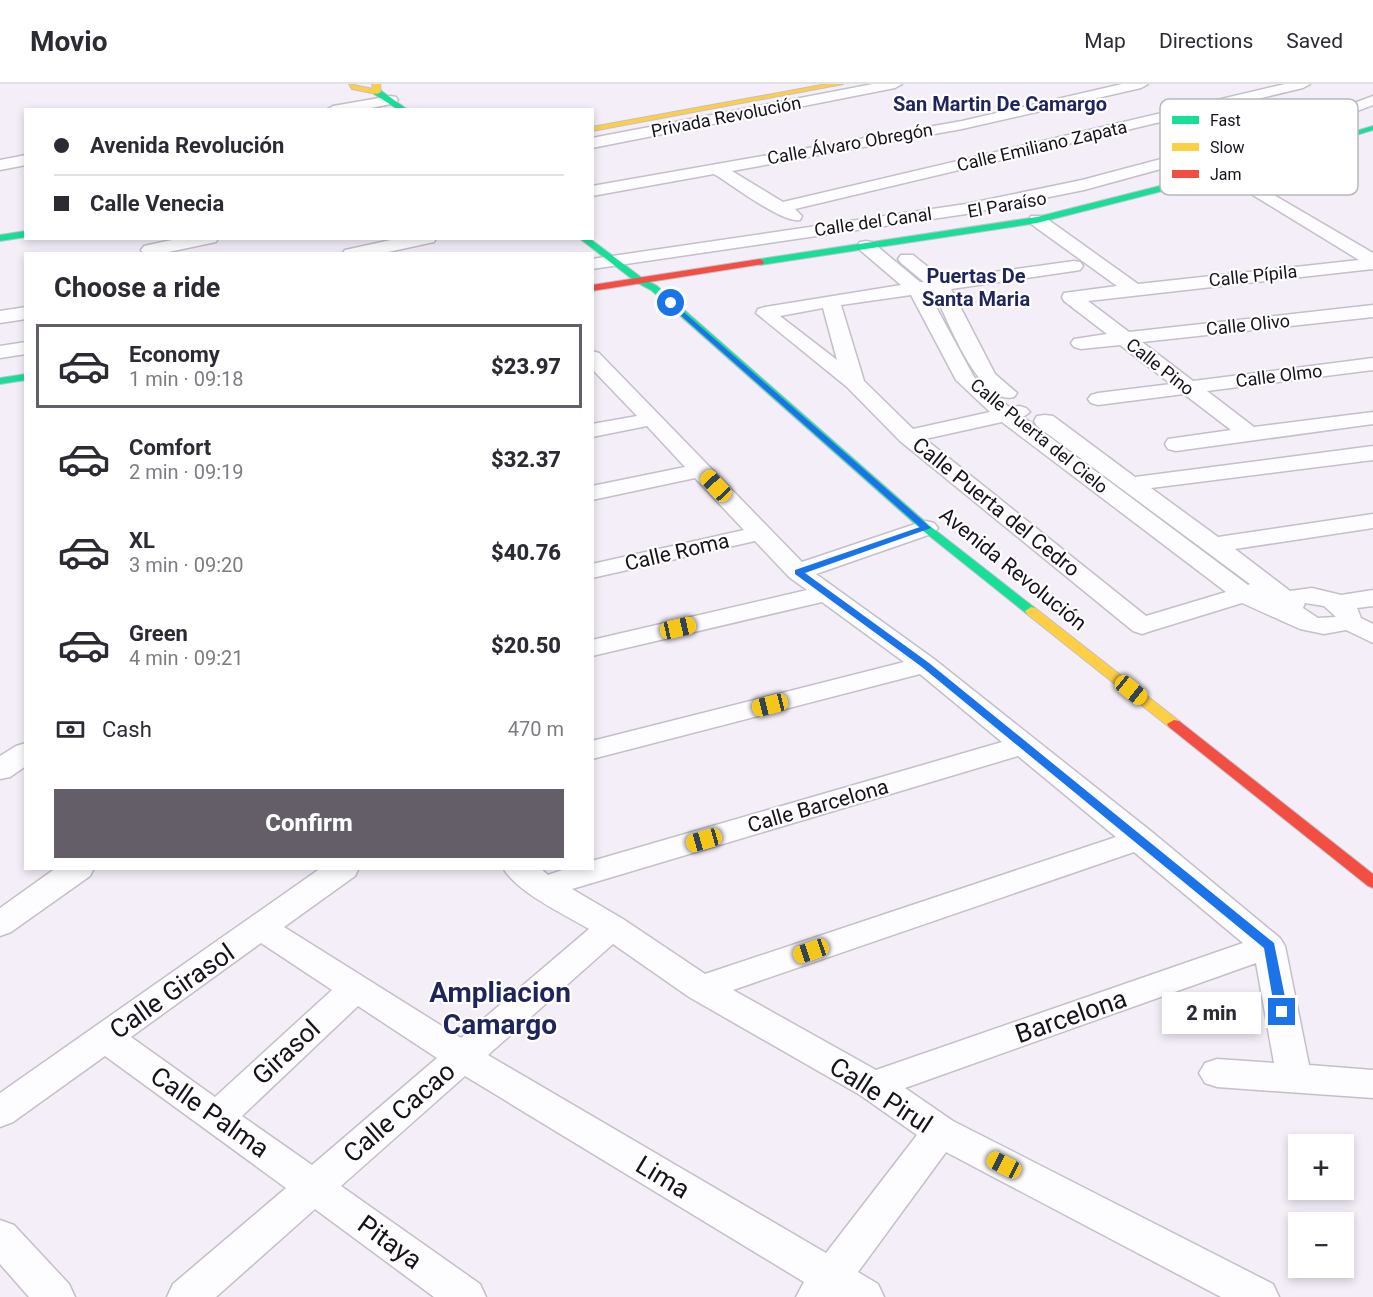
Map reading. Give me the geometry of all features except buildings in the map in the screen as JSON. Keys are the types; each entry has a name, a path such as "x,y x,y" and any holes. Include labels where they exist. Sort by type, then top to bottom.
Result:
{"main road":[{"path":"594,118 780,84"},
{"path":"594,129 839,84"},
{"path":"376,87 402,108"},
{"name":"El Paraíso","path":"1358,132 1373,128"},
{"name":"El Paraíso","path":"594,288 638,279 1037,220 1160,189"},
{"path":"0,225 24,220"},
{"path":"0,238 24,234"},
{"name":"Avenida Revolución","path":"586,240 638,279 654,288 926,528 1373,882"},
{"path":"0,381 24,378"}],"street":[{"path":"354,85 376,87 396,84"},
{"name":"Privada Revolución","path":"594,143 895,84"},
{"name":"Calle Álvaro Obregón","path":"594,191 962,125 1141,84"},
{"name":"Calle Emiliano Zapata","path":"1240,99 1303,84"},
{"path":"345,108 392,100"},
{"name":"Calle del Canal","path":"1358,106 1373,100"},
{"name":"Calle Emiliano Zapata","path":"780,207 1160,118"},
{"path":"962,125 1016,152"},
{"path":"0,165 24,160"},
{"name":"Calle del Canal","path":"594,264 966,208 1084,185 1160,164"},
{"path":"716,168 816,231"},
{"path":"1265,195 1369,257"},
{"path":"1037,220 1133,289"},
{"path":"150,250 202,240"},
{"path":"361,252 418,240"},
{"name":"Calle Puerta del Cielo","path":"876,244 941,286 987,377 1216,545 1257,590"},
{"name":"Calle Puerta del Cielo","path":"876,244 918,289 966,380 1006,415 1257,590 1325,627 1352,613"},
{"name":"Calle Pípila","path":"1071,297 1369,257"},
{"path":"830,301 1074,266"},
{"name":"Calle Pino","path":"1071,297 1249,434"},
{"name":"Calle Puerta del Cedro","path":"854,383 830,301 765,313 854,383 908,436 1142,626 1257,590"},
{"name":"Calle Olivo","path":"1081,343 1373,311"},
{"path":"0,317 24,312"},
{"path":"0,352 24,348"},
{"name":"Calle Olmo","path":"1098,399 1373,364"},
{"path":"598,370 652,419 798,572 926,665 1269,946 1294,1078"},
{"path":"908,436 1029,410"},
{"path":"1176,444 1373,418"},
{"path":"594,431 652,419"},
{"path":"1132,484 1373,453"},
{"path":"594,493 700,470"},
{"path":"1216,545 1373,521"},
{"path":"798,572 926,528"},
{"name":"Calle Roma","path":"594,571 761,533"},
{"path":"594,648 827,593"},
{"path":"1373,598 1352,613 1373,635"},
{"path":"594,749 926,665"},
{"name":"Calle Barcelona","path":"543,887 1024,745"},
{"path":"0,770 24,753"},
{"path":"701,988 1141,839"},
{"path":"0,924 76,870"},
{"name":"Calle Girasol","path":"0,1112 341,870"},
{"name":"Calle Pirul","path":"521,870 543,887 612,927 701,988 873,1085 940,1132 1259,1297"},
{"name":"Calle Cacao","path":"187,1297 612,927"},
{"name":"Lima","path":"261,928 824,1287 864,1297"},
{"name":"Barcelona","path":"873,1085 1269,946"},
{"name":"Girasol","path":"217,1117 356,988"},
{"name":"Calle Palma","path":"106,1038 314,1186"},
{"path":"1217,1073 1373,1084"},
{"path":"824,1287 940,1132"},
{"name":"Pitaya","path":"314,1186 466,1297"},
{"path":"0,1237 55,1297"}],"traffic: fast":[{"path":"377,92 402,108"},
{"path":"1358,132 1373,128"},
{"path":"760,262 1037,220 1160,189"},
{"path":"0,238 24,234"},
{"path":"586,240 639,280 654,288 926,528 1031,611"},
{"path":"0,381 24,377"}],"traffic: slow":[{"path":"353,84 355,87 377,92 376,84"},
{"path":"594,129 839,84"},
{"path":"1031,611 1174,724"}],"traffic: jam":[{"path":"594,288 760,262"},
{"path":"1174,724 1373,882"}],"district":[{"name":"San Martin De Camargo","path":"1000,104"},
{"name":"Puertas De Santa Maria","path":"976,288"},
{"name":"Ampliacion Camargo","path":"500,1008"}],"route":[{"path":"671,303 926,528 798,572 926,665 1269,946 1282,1012"}]}
